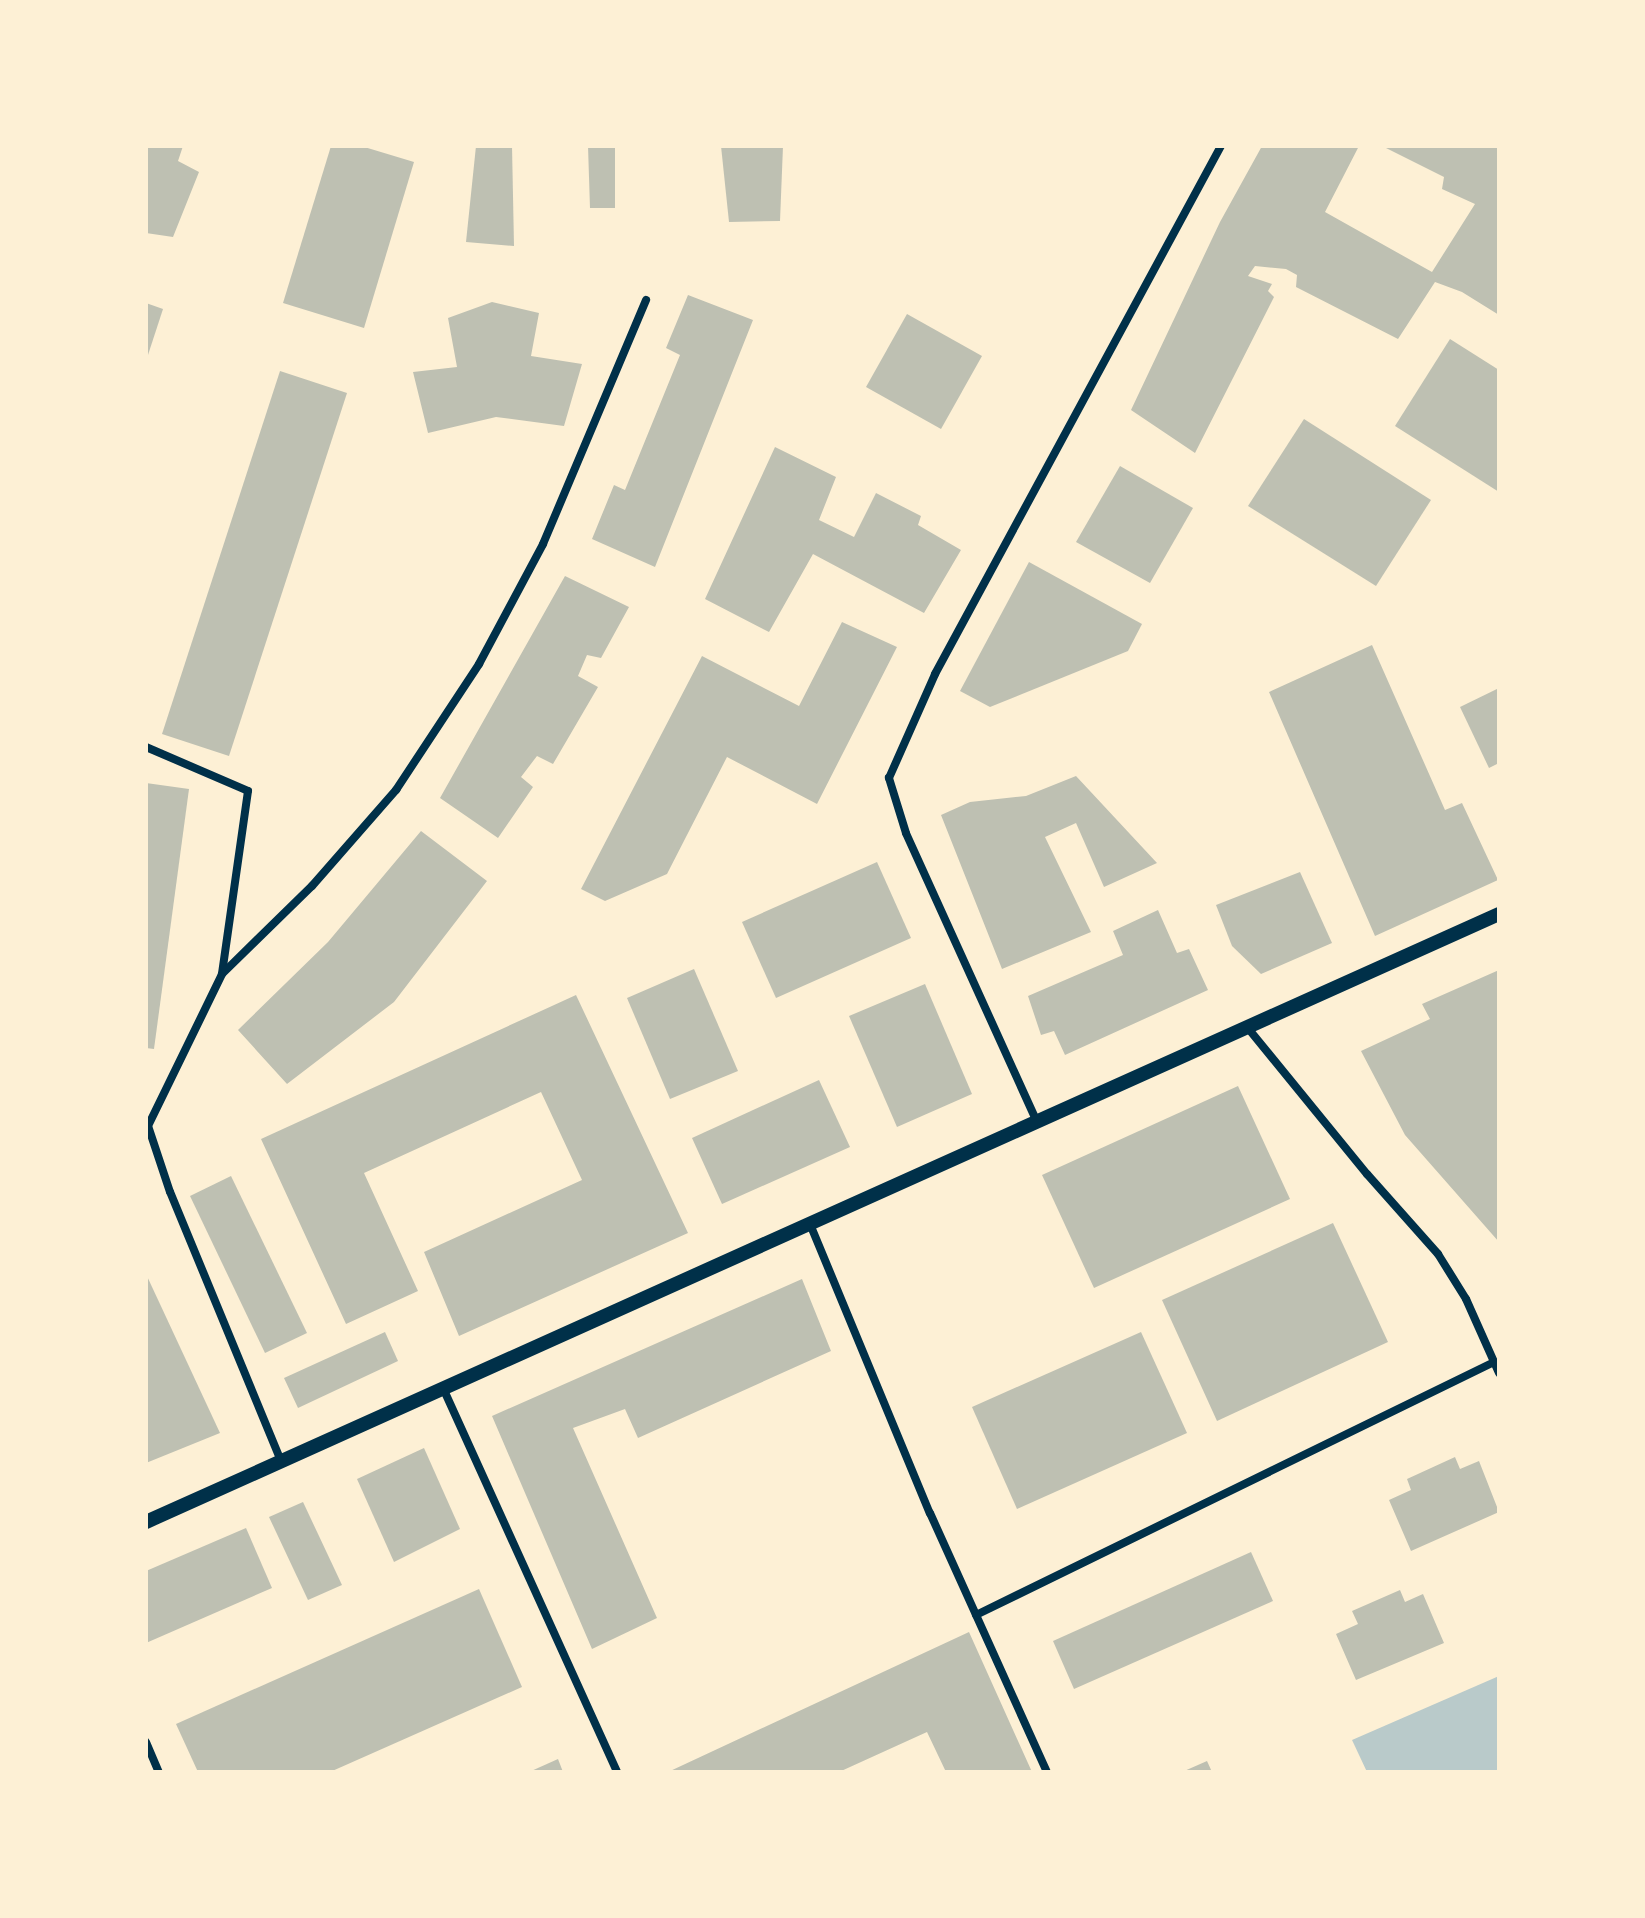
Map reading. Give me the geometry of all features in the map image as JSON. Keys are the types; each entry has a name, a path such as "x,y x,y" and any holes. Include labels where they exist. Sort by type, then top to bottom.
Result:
{"street":[{"path":"1037,1122 906,833 889,778 935,674 1221,146"},
{"path":"222,974 312,886 396,790 479,664 543,544 646,300"},
{"path":"146,747 248,791 222,974 148,1126 170,1192 281,1461"},
{"path":"146,1522 1499,914"},
{"path":"1247,1027 1367,1174 1438,1254 1466,1299 1499,1373"},
{"path":"810,1224 976,1615 1047,1772"},
{"path":"976,1615 1494,1362"},
{"path":"443,1388 617,1772"},
{"path":"146,1742 159,1772"}],"shaded area":[{"path":"1499,1676 1499,1772 1367,1772 1352,1740"}],"building":[{"path":"146,146 183,146 178,161 199,172 173,237 146,233"},
{"path":"331,146 361,146 414,162 364,328 283,303"},
{"path":"476,146 512,146 514,246 466,242"},
{"path":"588,146 615,146 615,208 590,208"},
{"path":"721,146 783,146 780,221 729,222"},
{"path":"1262,146 1359,146 1325,212 1432,272 1475,204 1442,189 1444,177 1382,146 1499,146 1499,315 1462,292 1435,282 1398,339 1296,287 1297,275 1286,269 1255,266 1248,276 1272,284 1268,291 1274,297 1195,453 1131,410 1220,222"},
{"path":"688,295 753,320 655,567 592,539 614,485 625,490 680,355 666,348"},
{"path":"492,302 539,313 531,356 582,364 564,426 496,417 428,433 413,372 457,367 448,318"},
{"path":"146,303 163,309 147,358 146,358"},
{"path":"907,314 982,356 941,429 866,387"},
{"path":"1450,339 1499,370 1499,492 1395,426"},
{"path":"280,371 347,393 229,756 162,734"},
{"path":"1304,419 1431,500 1376,586 1248,506"},
{"path":"775,447 836,477 819,520 854,537 876,493 921,516 918,525 961,550 924,613 813,554 769,632 705,599"},
{"path":"1120,466 1193,508 1150,583 1076,542"},
{"path":"1029,562 1142,624 1128,651 990,707 960,691"},
{"path":"565,576 629,607 601,658 587,655 578,676 598,687 553,764 537,756 521,777 533,787 498,838 440,798"},
{"path":"842,622 897,647 817,804 727,757 667,874 605,901 581,889 702,656 799,706"},
{"path":"1372,645 1445,810 1462,803 1498,880 1375,936 1269,692"},
{"path":"1499,688 1499,763 1489,768 1460,707"},
{"path":"1076,776 1157,863 1104,887 1076,823 1045,837 1091,932 1002,969 941,815 970,802 1026,796"},
{"path":"146,783 189,789 154,1049 146,1048"},
{"path":"421,831 487,881 394,1002 287,1084 238,1030 328,942"},
{"path":"877,862 911,938 776,998 742,922"},
{"path":"1300,872 1332,943 1261,974 1232,946 1216,905"},
{"path":"1158,910 1177,953 1189,949 1208,990 1065,1055 1054,1031 1041,1035 1028,996 1123,955 1113,931"},
{"path":"694,969 738,1071 670,1099 627,998"},
{"path":"1499,970 1499,1242 1405,1135 1361,1051 1430,1019 1422,1004"},
{"path":"925,984 972,1094 897,1127 849,1016"},
{"path":"576,995 688,1233 459,1336 424,1252 582,1180 541,1092 364,1173 418,1291 346,1324 261,1139"},
{"path":"819,1080 850,1147 722,1204 692,1138"},
{"path":"1238,1086 1290,1199 1094,1288 1042,1175"},
{"path":"231,1176 307,1333 265,1353 190,1196"},
{"path":"1333,1223 1388,1342 1217,1421 1162,1300"},
{"path":"146,1274 220,1433 146,1463"},
{"path":"802,1279 831,1351 638,1438 625,1409 573,1428 657,1618 592,1649 492,1416"},
{"path":"385,1332 398,1361 298,1408 284,1378"},
{"path":"1141,1332 1187,1433 1017,1509 972,1407"},
{"path":"424,1448 460,1529 394,1562 357,1479"},
{"path":"1455,1457 1460,1469 1479,1461 1499,1512 1411,1551 1389,1500 1411,1490 1407,1479"},
{"path":"303,1502 342,1585 308,1600 269,1517"},
{"path":"246,1528 272,1588 146,1643 146,1571"},
{"path":"1251,1552 1273,1601 1074,1689 1053,1641"},
{"path":"479,1589 522,1687 330,1772 198,1772 176,1724"},
{"path":"1400,1590 1405,1602 1423,1594 1444,1643 1356,1680 1336,1634 1358,1624 1352,1611"},
{"path":"969,1632 1032,1772 946,1772 927,1732 839,1772 668,1772"},
{"path":"558,1759 563,1772 529,1772"},
{"path":"1207,1761 1212,1772 1182,1772"}]}
